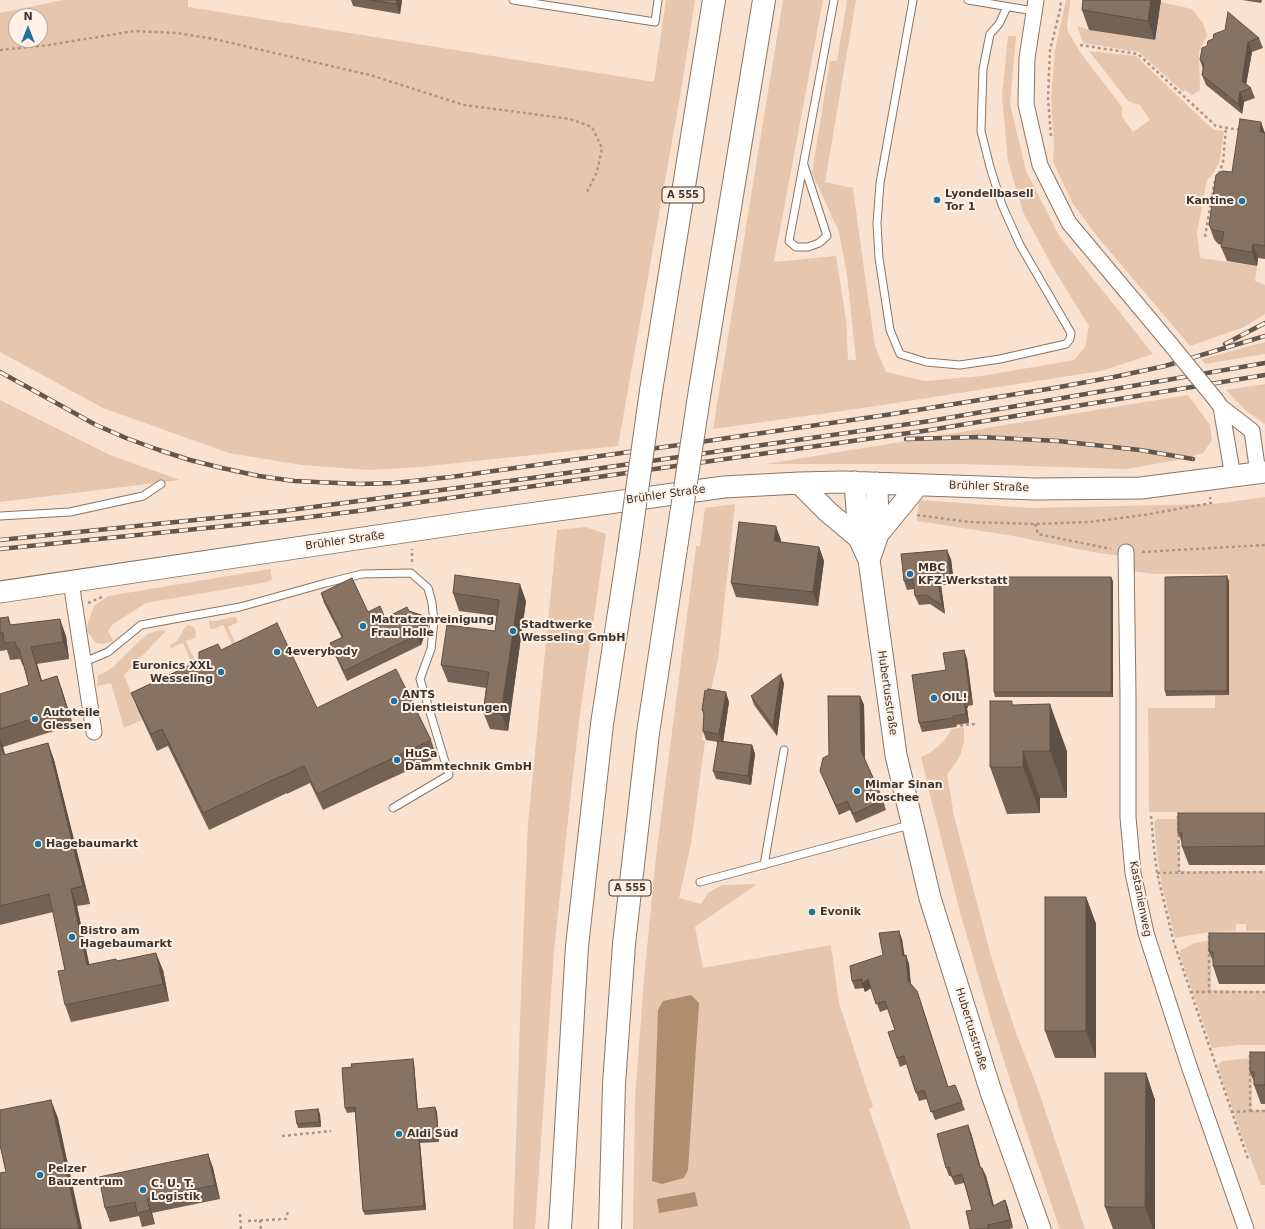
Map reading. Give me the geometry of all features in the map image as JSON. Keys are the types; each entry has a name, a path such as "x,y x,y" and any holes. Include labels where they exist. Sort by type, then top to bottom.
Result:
{"highway":[{"name":"A 555","path":"560,1229 577,946 602,724 651,391 714,0"},
{"name":"A 555","path":"610,1229 614,1084 624,944 648,733 700,390 764,0"}],"main road":[{"name":"Brühler Straße","path":"0,592 472,522 724,487 855,482 1036,489 1141,488 1262,473"},
{"name":"Hubertusstraße","path":"855,482 868,536 869,560 896,755 930,898 986,1077 1040,1229"},
{"path":"799,483 828,512 868,536 918,485"},
{"name":"Hubertusstraße","path":"868,536 877,483"}],"street":[{"path":"1036,3 1027,58 1026,104 1040,165 1069,223 1219,404 1258,434 1262,473"},
{"path":"1219,404 1233,477"},
{"name":"Kastanienweg","path":"1126,552 1128,817 1133,873 1146,933 1192,1076 1246,1229"},
{"path":"71,582 82,663 94,732"}],"lane":[{"path":"513,0 655,22 658,0"},
{"path":"804,165 828,236 819,243 808,246 796,246 789,241 834,0"},
{"path":"913,0 880,183 877,223 879,258 890,330 900,354 926,362 960,365 1000,359 1066,344 1070,339 1071,333 1014,232 1002,205 981,131 983,69 990,34 999,24 1007,7"},
{"path":"968,0 1007,7 1036,3"},
{"path":"0,516 70,512 143,496 161,484"},
{"path":"82,663 108,652 141,625 240,606 362,574 411,573 428,588 432,603 434,621 431,649 420,679 448,775 393,808"},
{"path":"764,865 784,750"},
{"path":"700,882 902,827 913,826"}],"path":[{"path":"1051,137 1048,98 1050,50 1061,6 1060,0"},
{"path":"0,50 49,45 134,32 177,33 214,39 370,75 464,105 570,119 592,127 602,148 597,172 586,194"},
{"path":"1080,45 1138,54 1216,126 1242,130"},
{"path":"1205,238 1214,184 1223,162 1226,128"},
{"path":"1220,172 1226,173"},
{"path":"1209,212 1213,213"},
{"path":"914,514 970,522 1035,524 1097,521 1144,515 1211,503"},
{"path":"1035,524 1038,534 1126,552 1265,545"},
{"path":"411,573 412,547"},
{"path":"951,726 976,724"},
{"path":"1151,816 1158,873 1174,943 1248,1159"},
{"path":"1178,816 1179,872"},
{"path":"1158,873 1265,872"},
{"path":"1209,936 1209,992"},
{"path":"1190,992 1265,992"},
{"path":"1250,1052 1250,1112"},
{"path":"1231,1112 1265,1112"},
{"path":"282,1136 331,1131"},
{"path":"248,1221 286,1219 288,1212"},
{"path":"240,1214 241,1229"},
{"path":"260,1220 261,1229"}],"shaded area":[{"path":"63,0 188,0 188,7 654,82 666,0 695,0 682,85 618,446 419,467 370,470 302,465 229,453 103,408 0,352 0,13 8,11 8,48 48,48 48,8 24,8"},
{"path":"783,0 823,0 774,262 836,256 846,319 848,360 856,360 847,274 839,232 812,173 830,61 837,61 847,1 845,0 856,0 825,182 853,188 875,346 886,372 925,381 982,376 1074,360 1085,347 1089,326 1053,268 1023,212 1008,161 1002,96 1008,36 1016,36 1010,103 1026,171 1060,237 1153,354 1101,371 863,408 713,429"},
{"path":"1066,0 1070,0 1067,24 1068,32 1080,52 1122,107 1122,117 1133,132 1150,120 1140,105 1128,101 1089,51 1136,56 1214,130 1224,131 1220,160 1213,174 1207,180 1197,232 1200,258 1257,266 1255,281 1265,285 1265,314 1244,327 1190,346 1096,235 1073,204 1053,162 1054,145 1051,97 1055,50"},
{"path":"1161,2 1192,9 1203,23 1207,36 1199,51 1200,90 1192,95 1185,90 1183,92 1139,52 1083,43 1077,26 1089,30 1155,40"},
{"path":"1265,342 1265,354 1205,364 1202,359"},
{"path":"1265,384 1265,424 1246,411 1226,390"},
{"path":"1188,395 1210,425 1212,440 1203,453 1183,459 1127,469 961,464 766,464"},
{"path":"0,400 110,455 180,480 0,502"},
{"path":"1265,497 1265,812 1149,812 1148,708 1215,708 1215,695 1229,695 1229,574 1153,574 1131,571 1131,557 1098,553 1008,535 917,521 919,500 1031,508 1214,504"},
{"path":"735,504 718,660 709,698 702,739 705,741 691,844 679,898 701,904 708,893 722,885 757,884 695,927 703,968 831,945 839,1003 873,1107 869,1109 911,1229 633,1229 635,1099 644,979 656,856 696,546 700,546 705,508"},
{"path":"586,527 606,534 580,714 554,951 535,1229 513,1229 528,824 557,530"},
{"path":"270,569 272,580 267,582 146,603 113,624 108,631 113,641 102,644 96,643 87,631 88,622 94,606 108,596"},
{"path":"236,617 238,622 228,627 243,660 240,661 223,625 213,629 210,628 209,625 209,621"},
{"path":"188,625 195,629 196,634 195,638 186,641 203,679 199,681 183,643 171,648 170,645 178,640 185,627"},
{"path":"160,630 166,631 124,675 142,720 124,728 111,683 97,686 98,676 112,668 148,634"},
{"path":"964,727 964,741 961,753 956,763 947,774 954,816 998,979 1015,1030 1039,1092 1085,1229 1060,1229 1058,1224 992,1023 960,912 932,803 921,757 931,752 943,742 952,729"},
{"path":"1157,819 1180,819 1180,871 1265,871 1265,931 1246,931 1246,924 1236,924 1236,931 1209,932 1175,938 1162,886 1158,862 1154,822"},
{"path":"1211,940 1211,990 1265,991 1265,1045 1238,1045 1212,1048 1179,953 1181,950 1195,943"},
{"path":"691,995 699,1003 688,1170 684,1178 662,1184 652,1181 658,1010 663,1001"},
{"path":"1252,1058 1252,1110 1265,1110 1265,1185 1261,1185 1241,1134 1218,1067 1222,1061"},
{"path":"695,1192 698,1206 659,1213 657,1199"}],"building":[{"path":"370,0 397,0 396,4"},
{"path":"1083,0 1151,0 1148,21 1082,10"},
{"path":"1228,12 1259,38 1248,42 1242,81 1251,88 1240,92 1238,104 1202,75 1204,63 1200,60 1202,48 1207,46 1208,41 1213,39 1214,34 1225,30"},
{"name":"Kantine","path":"1240,119 1261,122 1260,132 1265,133 1265,246 1253,244 1252,252 1221,247 1224,232 1213,230 1209,225 1216,175 1222,171 1232,172"},
{"path":"739,522 776,526 774,541 819,547 813,592 731,583"},
{"path":"947,550 950,574 937,576 942,605 926,595 915,596 913,579 904,581 901,554"},
{"path":"455,575 520,584 501,714 483,712 489,672 441,665 447,625 495,631 499,600 453,593"},
{"path":"1227,576 1227,691 1165,691 1165,577"},
{"path":"994,577 1111,577 1111,692 994,692"},
{"path":"352,578 368,612 380,606 385,618 407,607 409,611 424,616 417,635 344,671 330,643 343,637 321,593"},
{"path":"8,617 10,625 60,619 63,642 31,647 41,681 57,676 67,708 0,729 0,694 29,685 19,648 17,649 15,642 4,643 3,633 0,633 0,618"},
{"path":"277,623 317,708 396,669 431,740 317,794 304,766 203,813 162,729 151,734 131,693 199,661 199,652 218,644 221,650"},
{"path":"964,650 970,696 965,697 964,700 966,714 953,716 953,718 919,723 912,675 946,670 943,653"},
{"path":"781,674 773,726 751,696"},
{"path":"708,689 726,692 719,734 703,731 704,711 702,710 705,690 707,691"},
{"path":"828,696 860,696 861,751 883,800 853,814 847,801 836,806 820,771 823,758 829,755"},
{"path":"990,701 1012,701 1012,705 1050,704 1050,751 1023,751 1023,767 990,767"},
{"path":"718,741 752,745 748,776 713,771"},
{"name":"Hagebaumarkt","path":"0,743 4,755 48,743 83,886 71,889 87,965 156,953 163,984 65,1005 58,971 65,970 49,894 0,906"},
{"path":"1178,813 1265,813 1265,846 1182,847 1182,833 1178,833"},
{"path":"1045,897 1086,897 1086,1031 1045,1031"},
{"path":"899,931 903,956 906,955 908,981 917,991 948,1087 955,1085 962,1102 931,1112 924,1090 916,1093 904,1056 897,1058 888,1032 895,1030 885,1001 876,1004 868,979 862,984 862,979 852,981 850,966 883,955 879,933"},
{"path":"1209,933 1265,933 1265,966 1213,966 1213,952 1209,952"},
{"path":"1250,1052 1265,1052 1265,1085 1254,1085 1254,1072 1250,1072"},
{"name":"Aldi Süd","path":"413,1059 417,1109 435,1107 437,1122 438,1137 419,1139 424,1206 363,1211 355,1107 345,1108 342,1068 352,1067 351,1064"},
{"path":"1105,1073 1146,1073 1145,1207 1105,1207"},
{"name":"Pelzer Bauzentrum","path":"51,1100 79,1229 0,1229 0,1173 6,1172 0,1145 0,1110"},
{"path":"318,1109 319,1122 297,1124 295,1111"},
{"path":"968,1125 980,1168 982,1168 993,1206 1005,1200 1010,1220 988,1225 988,1229 970,1229 966,1211 972,1210 962,1174 952,1177 949,1167 946,1168 937,1134"},
{"path":"208,1154 215,1185 147,1199 150,1210 137,1213 135,1202 105,1208 99,1177"}],"railway":[{"path":"1225,344 1265,323"},
{"path":"0,372 96,425 126,438 190,460 259,476 294,481 360,484 394,483 451,477 886,415 1054,388 1165,366 1265,336"},
{"path":"0,540 283,511 532,478 930,421 1265,363"},
{"path":"0,549 285,520 358,511 930,430 1265,375"},
{"path":"906,439 979,437 1058,441 1140,450 1193,459"}],"place":[{"name":"Lyondellbasell Tor 1","path":"937,200"},
{"name":"Kantine","path":"1242,201"},
{"name":"MBC KFZ-Werkstatt","path":"910,574"},
{"name":"Matratzenreinigung Frau Holle","path":"363,626"},
{"name":"Stadtwerke Wesseling GmbH","path":"513,631"},
{"name":"4everybody","path":"277,652"},
{"name":"Euronics XXL Wesseling","path":"221,672"},
{"name":"OIL!","path":"934,698"},
{"name":"ANTS Dienstleistungen","path":"394,701"},
{"name":"Autoteile Glessen","path":"35,719"},
{"name":"HuSa Dämmtechnik GmbH","path":"397,760"},
{"name":"Mimar Sinan Moschee","path":"857,791"},
{"name":"Hagebaumarkt","path":"38,844"},
{"name":"Evonik","path":"812,912"},
{"name":"Bistro am Hagebaumarkt","path":"72,937"},
{"name":"Aldi Süd","path":"399,1134"},
{"name":"Pelzer Bauzentrum","path":"40,1175"},
{"name":"C. U. T. Logistik","path":"143,1190"}]}
